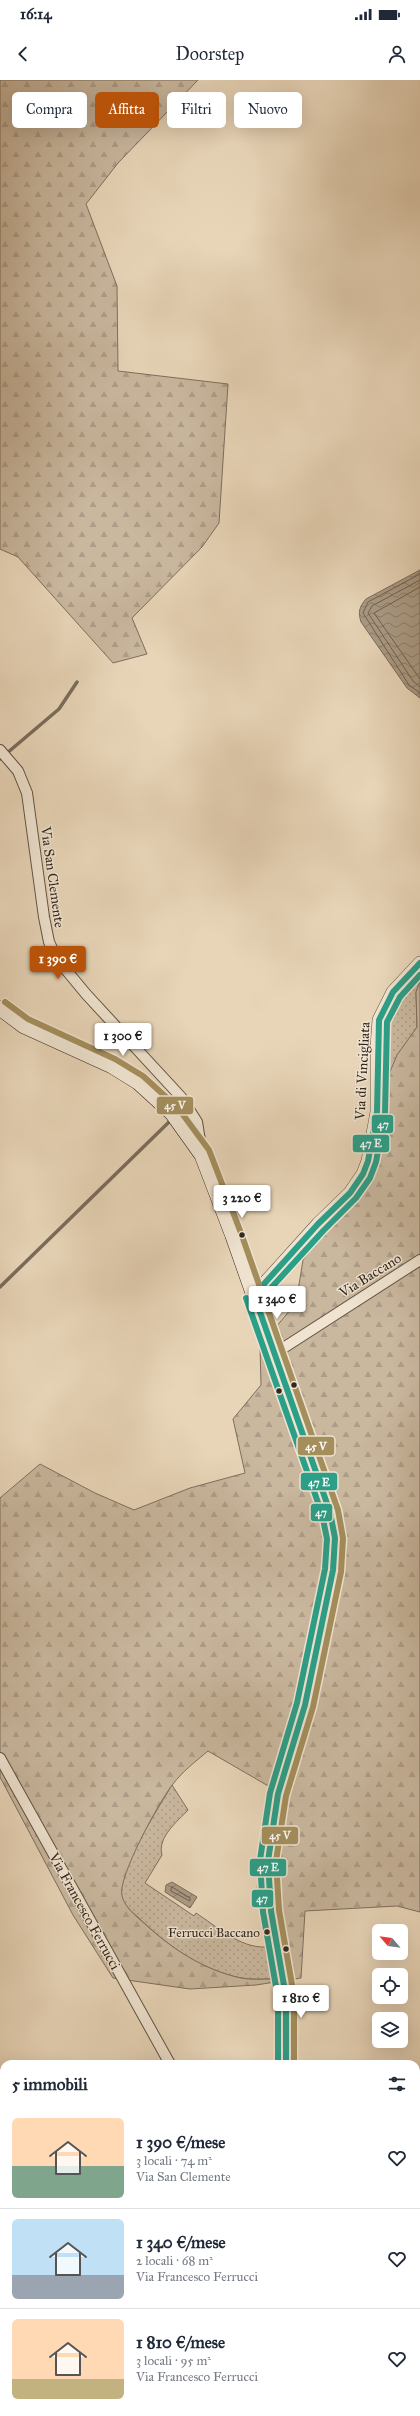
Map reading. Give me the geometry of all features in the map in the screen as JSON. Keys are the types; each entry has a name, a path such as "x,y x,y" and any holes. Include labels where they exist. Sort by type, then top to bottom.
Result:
{"main road":[{"path":"0,1008 24,1026 112,1066 138,1082 172,1113 202,1155 210,1171 330,1512 335,1538 333,1570 305,1705 278,1794 268,1861 271,1911 286,1997 286,2060"}],"street":[{"name":"Via San Clemente","path":"0,750 9,759 23,780 27,793 44,917 49,942 57,959 86,994 181,1097 197,1122 202,1155"},
{"name":"Via di Vincigliata","path":"254,1295 318,1224 350,1193 363,1174 373,1141 377,1112 377,1046 379,1020 393,992 420,963"},
{"name":"Via Baccano","path":"274,1354 420,1260"},
{"name":"Via Francesco Ferrucci","path":"0,1758 168,2060"}],"green space":[{"path":"0,80 198,80 186,92 167,92 167,112 159,120 159,92 95,92 95,128 152,128 118,163 86,204 117,286 118,371 228,384 219,523 202,547 132,618 147,654 113,663 18,557 0,549"},
{"path":"420,969 420,981 416,992 417,1027 382,1091 385,1020 395,996"},
{"path":"420,981 420,1912 397,1906 305,1911 301,1978 256,1985 190,1989 113,1978 73,1915 0,1777 0,1498 40,1464 95,1493 134,1510 190,1488 245,1473 233,1419 261,1385 260,1346 296,1303 303,1260 364,1177 382,1091 397,1055 417,1027 416,992","holes":["208,1751 270,1787 260,1841 257,1892 272,1979 245,1979 214,1970 201,1964 166,1942 128,1908 123,1900 122,1887 126,1873 141,1839 167,1793 181,1775"]},
{"path":"172,1785 188,1810 174,1824 165,1836 161,1848 162,1855 145,1883 194,1916 196,1913 237,1940 246,1944 265,1947 272,1979 241,1978 213,1970 200,1964 164,1940 124,1903 121,1895 122,1884 132,1855"}],"water":[{"path":"420,570 420,698 407,688 361,622 359,612 366,599"},
{"path":"172,1882 197,1897 190,1908 165,1892 166,1885"}],"waterway":[{"path":"0,759 59,709 77,682"},
{"path":"0,1287 169,1122"}],"transit line":[{"path":"254,1295 318,1224 350,1193 363,1174 368,1161 377,1112 379,1020 393,992 420,963"},
{"name":"47","path":"260,1300 324,1230 356,1198 370,1178 376,1162 385,1113 387,1022 400,997 420,975"},
{"path":"5,1002 28,1019 115,1059 143,1076 178,1108 209,1150 241,1233 338,1510 343,1538 341,1572 313,1707 286,1796 276,1861 279,1910 294,1996 294,2060"},
{"path":"254,1295 330,1512 335,1538 333,1570 305,1705 278,1794 268,1861 271,1911 286,1997 286,2060"},
{"name":"47","path":"246,1298 322,1514 327,1539 325,1569 297,1703 270,1793 260,1860 263,1912 278,1998 278,2060"}],"place":[{"name":"Ferrucci Baccano","path":"267,1932"}]}
